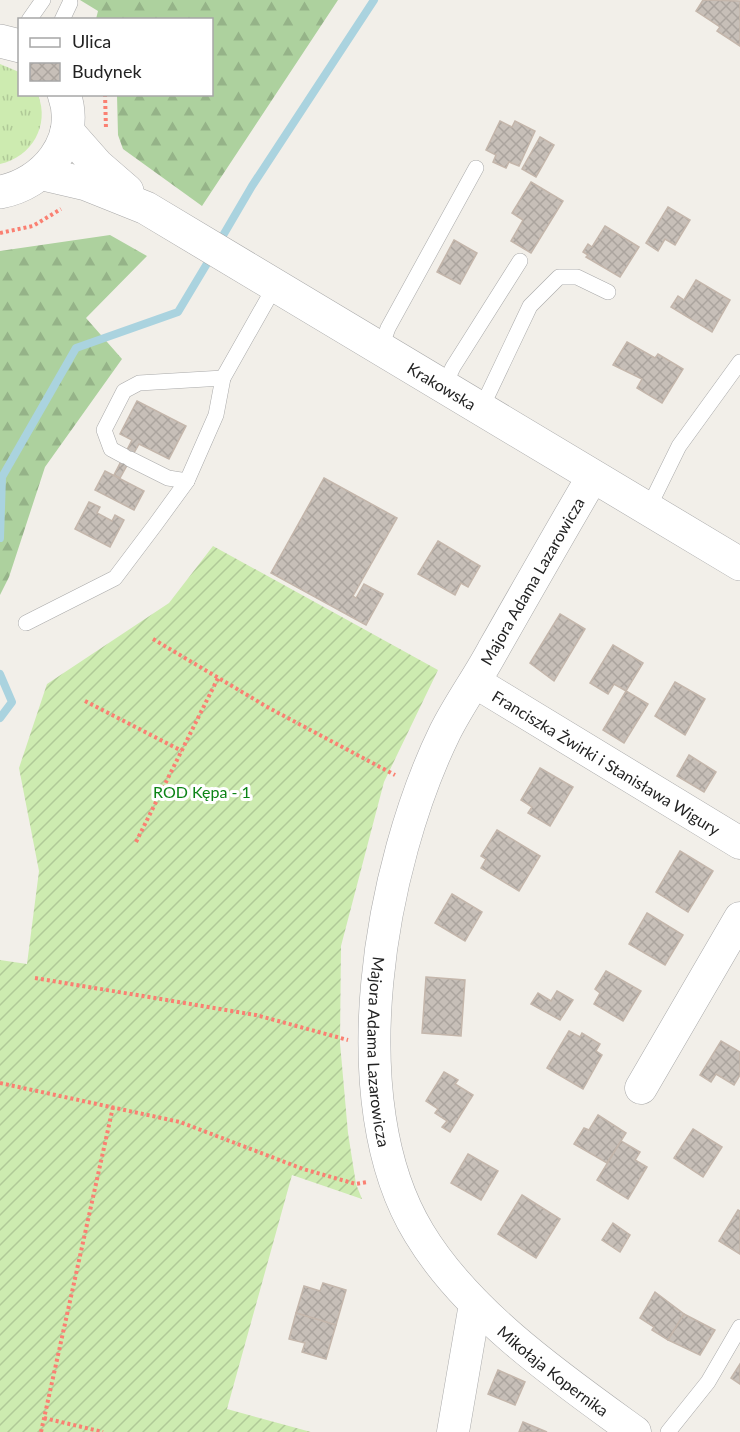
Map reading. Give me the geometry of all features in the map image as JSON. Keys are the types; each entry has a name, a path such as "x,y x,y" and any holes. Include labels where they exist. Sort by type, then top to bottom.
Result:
{"street":[{"path":"0,192 29,183 43,174 62,147 67,131 68,115 64,96"},
{"name":"Krakowska","path":"67,131 97,165 146,208"},
{"name":"Krakowska","path":"43,174 86,184 146,208 740,564"},
{"name":"Majora Adama Lazarowicza","path":"475,1304 439,1263 418,1231 394,1176 385,1147 377,1096 374,1044 378,985 388,915 403,849 423,785 446,731 593,476"},
{"name":"Franciszka Żwirki i Stanisława Wigury","path":"475,682 740,843"},
{"path":"641,1088 740,918"},
{"path":"453,1432 475,1304"},
{"name":"Mikołaja Kopernika","path":"475,1304 576,1390 635,1432"}],"lane":[{"path":"30,18 43,0"},
{"path":"63,18 70,3"},
{"path":"368,340 388,328 476,168"},
{"path":"444,386 453,367 520,261"},
{"path":"481,409 530,306 559,277 577,277 608,292"},
{"path":"26,623 116,578 187,481 216,415 223,378 275,285"},
{"path":"648,509 679,446 740,362"},
{"path":"187,481 168,478 111,449 104,430 124,391 139,383 223,378"},
{"path":"668,1432 708,1382 740,1327"}],"path":[{"path":"153,639 218,678 389,773 423,785"},
{"path":"136,842 218,678"},
{"path":"85,701 182,751"},
{"path":"35,978 256,1014 340,1038 374,1044"},
{"path":"0,1084 180,1122 268,1157 356,1184 394,1176"},
{"path":"41,1432 66,1328 94,1183 113,1107"},
{"path":"44,1418 103,1432"}],"green space":[{"path":"80,0 338,0 202,206 123,149 118,135 117,96 213,96 213,18 96,18 98,11"},
{"path":"0,64 18,72 18,96 38,96 42,117 36,138 29,147 11,160 0,164"},
{"path":"110,235 147,256 86,318 122,359 45,467 9,577 0,595 0,251"},
{"name":"ROD Kępa - 1","path":"213,546 438,670 384,782 341,946 340,1043 348,1133 356,1184 362,1199 292,1175 227,1409 311,1432 0,1432 0,960 27,964 39,871 19,768 47,684 169,603"}],"building":[{"path":"703,0 740,1 740,46 717,31 720,27 696,11"},
{"path":"500,121 512,127 515,121 535,131 519,166 509,162 506,168 493,162 496,155 486,150"},
{"path":"540,137 554,145 536,177 522,169"},
{"path":"531,182 563,201 531,253 511,241 523,220 512,213"},
{"path":"668,207 690,220 675,245 665,239 658,251 646,243"},
{"path":"605,226 639,247 620,277 586,257 588,255 583,252 588,244 592,247"},
{"path":"454,240 477,253 460,284 437,272"},
{"path":"696,280 730,300 712,332 671,307 678,296 684,300"},
{"path":"627,342 655,358 658,354 683,369 662,403 637,388 642,379 613,365"},
{"path":"137,401 186,426 169,459 139,444 120,478 114,475 132,440 120,434"},
{"path":"105,471 144,491 134,510 95,490"},
{"path":"324,478 397,518 353,596 356,598 364,584 383,594 366,625 271,573"},
{"path":"89,502 100,507 97,513 112,521 115,515 124,520 110,547 75,529"},
{"path":"438,541 480,566 468,587 461,583 455,595 418,574"},
{"path":"560,614 585,629 554,681 530,663"},
{"path":"613,645 643,663 626,691 614,684 608,694 590,683"},
{"path":"675,682 705,699 685,735 655,716"},
{"path":"626,691 648,704 624,743 603,730"},
{"path":"689,755 716,772 704,792 677,776"},
{"path":"540,768 573,787 550,826 528,813 532,807 521,800"},
{"path":"497,830 540,856 519,891 481,868 486,859 481,856"},
{"path":"680,851 713,871 688,912 656,892"},
{"path":"452,894 482,912 465,941 435,923"},
{"path":"647,913 683,935 665,965 629,944"},
{"path":"606,971 641,991 623,1021 594,1004 600,993 595,989"},
{"path":"426,977 465,980 461,1036 422,1033"},
{"path":"557,991 573,1000 560,1020 531,1004 538,993 551,1001"},
{"path":"569,1031 580,1037 582,1033 600,1044 596,1051 602,1055 583,1089 547,1068"},
{"path":"721,1041 740,1052 740,1075 734,1085 716,1074 711,1082 700,1075"},
{"path":"444,1072 458,1080 455,1084 473,1095 450,1132 442,1127 447,1121 435,1113 438,1109 426,1101"},
{"path":"598,1115 626,1133 607,1163 574,1144 584,1128 589,1130"},
{"path":"693,1129 722,1147 703,1177 674,1158"},
{"path":"621,1141 640,1152 635,1160 647,1167 628,1199 597,1180"},
{"path":"468,1154 498,1171 481,1200 451,1183"},
{"path":"522,1195 560,1219 536,1258 498,1234"},
{"path":"738,1210 740,1211 740,1254 719,1241"},
{"path":"613,1223 630,1235 620,1252 602,1240"},
{"path":"323,1283 346,1290 336,1325 296,1313 304,1286 320,1291"},
{"path":"655,1292 684,1314 668,1340 652,1330 654,1327 640,1318"},
{"path":"296,1313 336,1325 326,1359 302,1352 305,1343 289,1339"},
{"path":"684,1314 715,1330 700,1355 668,1340"},
{"path":"740,1364 740,1384 731,1378"},
{"path":"498,1370 525,1382 515,1405 488,1394"},
{"path":"523,1422 547,1432 519,1432"}],"waterway":[{"path":"218,244 252,186 374,0"},
{"path":"0,538 2,477 76,348 178,312 211,257"},
{"path":"0,674 12,702 0,718"}]}
